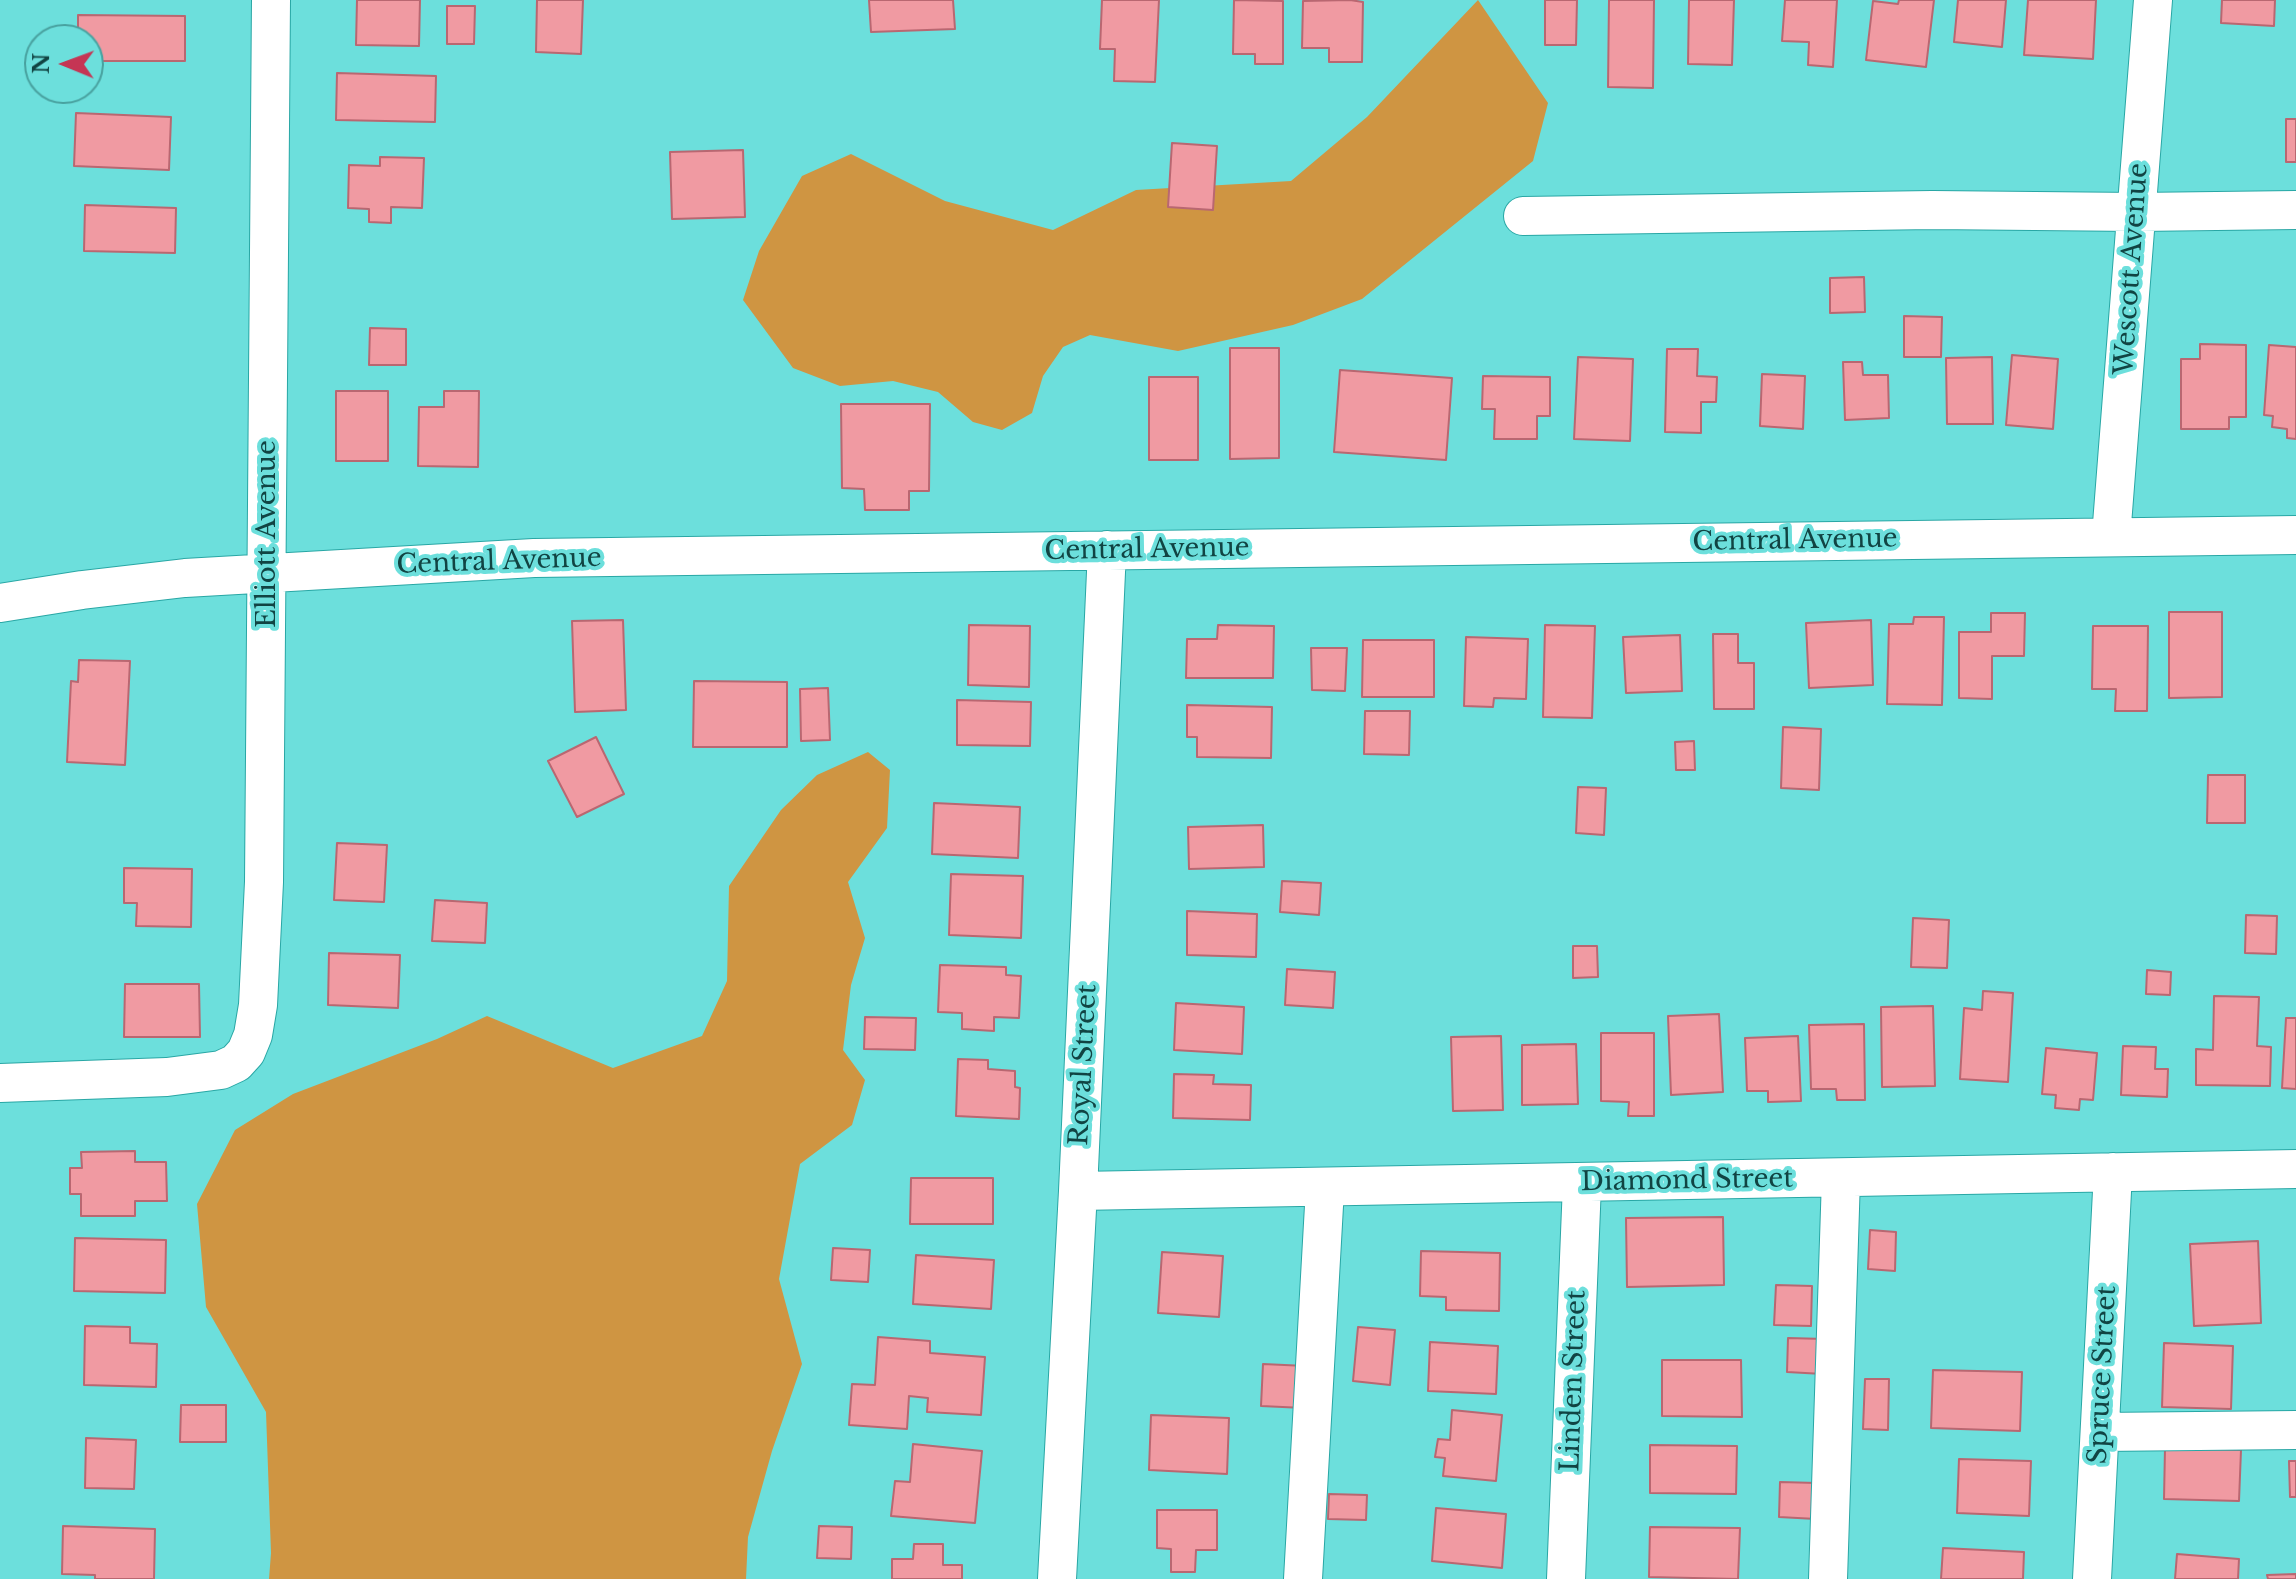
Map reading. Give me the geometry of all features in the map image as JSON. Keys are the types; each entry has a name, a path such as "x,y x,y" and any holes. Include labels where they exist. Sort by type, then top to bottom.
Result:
{"street":[{"name":"Elliott Avenue","path":"0,1083 167,1077 221,1070 236,1063 246,1052 253,1035 258,1005 264,882 271,0"},
{"name":"Wescott Avenue","path":"2111,537 2153,0"},
{"path":"1523,216 1932,210 2296,210"},
{"name":"Central Avenue","path":"0,603 82,590 268,572 534,558 2296,535"},
{"name":"Royal Street","path":"1057,1579 1107,550"},
{"name":"Diamond Street","path":"1078,1191 2296,1169"},
{"name":"Spruce Street","path":"2092,1579 2113,1172"},
{"path":"1828,1579 1841,1178"},
{"name":"Linden Street","path":"1566,1579 1582,1184"},
{"path":"1303,1579 1325,1188"},
{"path":"2100,1432 2296,1430"}],"shaded area":[{"path":"1478,0 1548,103 1533,161 1362,299 1293,325 1178,351 1090,335 1063,347 1043,376 1032,413 1002,430 973,422 938,392 893,381 840,386 793,368 743,300 759,251 802,176 851,154 945,201 1053,230 1136,190 1291,181 1367,117"},
{"path":"868,752 890,770 887,828 848,882 865,938 851,985 843,1050 865,1080 852,1125 800,1164 779,1279 802,1364 772,1451 748,1537 746,1579 269,1579 271,1553 266,1412 206,1307 197,1204 235,1130 293,1094 437,1039 487,1016 613,1068 702,1036 727,981 729,886 781,810 817,775"}],"building":[{"path":"357,0 420,0 419,46 356,45"},
{"path":"537,0 583,0 581,54 536,52"},
{"path":"869,0 953,0 955,29 871,32"},
{"path":"1102,0 1159,0 1155,82 1114,81 1115,49 1100,49"},
{"path":"1234,0 1283,1 1283,64 1255,64 1255,54 1233,54"},
{"path":"1545,0 1577,0 1576,45 1545,45"},
{"path":"1609,0 1654,0 1653,88 1608,87"},
{"path":"1689,0 1734,0 1732,65 1688,64"},
{"path":"1785,0 1837,0 1833,67 1808,65 1809,42 1782,41"},
{"path":"1899,0 1934,0 1926,67 1866,60 1873,1 1898,4"},
{"path":"1958,0 2006,0 2002,47 1954,42"},
{"path":"2028,0 2096,0 2093,59 2024,55"},
{"path":"2222,0 2275,0 2274,26 2221,23"},
{"path":"1303,1 1363,2 1362,62 1329,62 1329,48 1302,48"},
{"path":"447,6 475,6 474,44 447,44"},
{"path":"78,15 185,16 185,61 104,61 104,24 78,24"},
{"path":"337,73 436,76 435,122 336,120"},
{"path":"76,113 171,117 169,170 74,166"},
{"path":"2286,119 2296,119 2296,162 2286,162"},
{"path":"1172,143 1217,146 1213,210 1168,207"},
{"path":"743,150 745,217 672,219 670,152"},
{"path":"380,157 424,158 422,208 391,207 391,223 369,222 369,209 348,208 349,165 380,166"},
{"path":"85,205 176,208 175,253 84,251"},
{"path":"1864,277 1865,312 1830,313 1830,278"},
{"path":"1904,316 1942,317 1941,357 1904,357"},
{"path":"370,328 406,329 406,365 369,365"},
{"path":"2200,344 2246,345 2246,417 2229,417 2229,429 2181,429 2181,359 2200,359"},
{"path":"2269,345 2296,347 2296,439 2287,438 2287,429 2272,427 2273,416 2264,415"},
{"path":"1230,348 1279,348 1279,458 1230,459"},
{"path":"1667,349 1698,349 1697,376 1717,377 1716,402 1701,402 1701,433 1665,432"},
{"path":"2012,355 2058,359 2053,429 2006,425"},
{"path":"1578,357 1633,359 1630,441 1574,439"},
{"path":"1992,357 1993,424 1947,424 1946,358"},
{"path":"1843,362 1862,362 1863,375 1888,375 1889,418 1845,420"},
{"path":"1340,370 1452,378 1446,460 1334,452"},
{"path":"1762,374 1805,376 1803,429 1760,426"},
{"path":"1483,376 1550,377 1550,416 1537,416 1537,439 1494,439 1495,409 1482,409"},
{"path":"1149,377 1198,377 1198,460 1149,460"},
{"path":"336,391 388,391 388,461 336,461"},
{"path":"444,391 479,391 478,467 418,466 419,407 444,407"},
{"path":"841,404 930,404 929,491 909,491 909,510 865,510 864,489 842,488"},
{"path":"2169,612 2222,612 2222,697 2169,698"},
{"path":"1991,613 2025,613 2024,656 1992,656 1992,699 1959,698 1959,632 1991,632"},
{"path":"1914,617 1944,617 1942,705 1887,704 1889,624 1913,624"},
{"path":"623,620 626,710 575,712 572,621"},
{"path":"1871,620 1873,685 1809,688 1806,623"},
{"path":"969,625 1030,626 1029,687 968,685"},
{"path":"1218,625 1274,626 1273,678 1186,678 1187,639 1217,639"},
{"path":"1545,625 1595,626 1592,718 1543,717"},
{"path":"2093,626 2148,626 2147,711 2115,711 2116,689 2092,689"},
{"path":"1713,634 1738,634 1738,663 1754,663 1754,709 1714,709"},
{"path":"1680,635 1682,691 1626,693 1623,637"},
{"path":"1466,637 1528,639 1526,699 1494,698 1493,707 1464,706"},
{"path":"1363,640 1434,640 1434,697 1362,697"},
{"path":"1311,648 1347,648 1345,691 1312,690"},
{"path":"79,660 130,661 125,765 67,762 71,681 78,682"},
{"path":"694,681 787,682 787,747 693,747"},
{"path":"828,688 830,740 801,741 800,689"},
{"path":"957,700 1031,702 1030,746 957,745"},
{"path":"1187,705 1272,707 1271,758 1197,757 1197,737 1187,737"},
{"path":"1365,711 1410,711 1409,755 1364,754"},
{"path":"1783,727 1821,729 1819,790 1781,788"},
{"path":"596,737 624,794 577,817 548,761"},
{"path":"1694,741 1695,770 1676,770 1675,742"},
{"path":"2208,775 2245,775 2245,823 2207,823"},
{"path":"1578,787 1606,788 1604,835 1576,833"},
{"path":"934,803 1020,807 1018,858 932,854"},
{"path":"1263,825 1264,867 1189,869 1188,827"},
{"path":"337,843 387,845 384,902 334,900"},
{"path":"124,868 192,869 191,927 136,926 137,903 124,903"},
{"path":"951,874 1023,876 1021,938 949,935"},
{"path":"1282,881 1321,883 1319,915 1280,912"},
{"path":"435,900 487,903 485,943 432,941"},
{"path":"1187,911 1257,914 1256,957 1187,955"},
{"path":"2246,915 2277,916 2276,954 2245,953"},
{"path":"1913,918 1949,920 1947,968 1911,967"},
{"path":"1573,946 1597,946 1598,977 1573,978"},
{"path":"329,953 400,955 398,1008 328,1005"},
{"path":"940,965 1006,967 1006,975 1021,976 1019,1018 994,1017 994,1031 962,1029 962,1013 938,1012"},
{"path":"1287,969 1335,972 1333,1008 1285,1005"},
{"path":"2147,970 2171,972 2170,995 2146,994"},
{"path":"125,984 199,984 200,1037 124,1037"},
{"path":"1983,991 2013,993 2008,1082 1960,1079 1964,1008 1982,1010"},
{"path":"2214,996 2259,997 2257,1046 2271,1047 2270,1086 2196,1085 2196,1049 2213,1050"},
{"path":"1176,1003 1244,1007 1242,1054 1174,1050"},
{"path":"1933,1006 1935,1086 1882,1087 1881,1007"},
{"path":"1719,1014 1723,1092 1671,1095 1668,1016"},
{"path":"865,1017 916,1018 915,1050 864,1049"},
{"path":"2286,1018 2296,1018 2296,1089 2282,1088"},
{"path":"1864,1024 1865,1100 1837,1100 1836,1089 1811,1089 1809,1025"},
{"path":"1601,1033 1654,1033 1654,1116 1628,1116 1629,1102 1601,1101"},
{"path":"1501,1036 1503,1110 1453,1111 1451,1037"},
{"path":"1798,1036 1801,1101 1768,1102 1768,1091 1747,1091 1745,1038"},
{"path":"1576,1044 1578,1104 1522,1105 1522,1045"},
{"path":"2123,1046 2156,1047 2155,1069 2168,1069 2167,1097 2121,1095"},
{"path":"2046,1048 2097,1053 2093,1100 2080,1099 2079,1110 2055,1108 2056,1095 2042,1094"},
{"path":"958,1059 988,1060 988,1069 1015,1071 1015,1087 1020,1088 1019,1119 956,1116"},
{"path":"1174,1074 1214,1075 1213,1084 1251,1085 1250,1120 1173,1118"},
{"path":"135,1151 135,1162 166,1162 167,1201 135,1201 135,1216 81,1216 81,1194 70,1194 70,1168 82,1168 81,1152"},
{"path":"911,1178 993,1178 993,1224 910,1224"},
{"path":"1723,1217 1724,1285 1627,1287 1626,1218"},
{"path":"1870,1230 1896,1232 1895,1271 1868,1269"},
{"path":"75,1238 166,1240 165,1293 74,1291"},
{"path":"2258,1241 2261,1323 2194,1326 2190,1244"},
{"path":"833,1248 870,1250 868,1282 831,1280"},
{"path":"1421,1251 1500,1253 1499,1311 1446,1310 1446,1297 1420,1296"},
{"path":"1162,1252 1223,1256 1219,1317 1158,1313"},
{"path":"916,1255 994,1260 991,1309 913,1304"},
{"path":"1776,1285 1812,1286 1811,1326 1774,1325"},
{"path":"85,1326 130,1327 130,1343 157,1344 156,1387 84,1385"},
{"path":"1358,1327 1395,1330 1390,1385 1353,1381"},
{"path":"878,1337 930,1341 930,1353 985,1357 981,1415 927,1412 928,1398 909,1396 907,1429 849,1425 852,1384 875,1385"},
{"path":"1788,1338 1825,1339 1823,1374 1787,1372"},
{"path":"1430,1342 1498,1346 1496,1394 1428,1391"},
{"path":"2164,1343 2233,1346 2231,1409 2162,1407"},
{"path":"1662,1360 1741,1360 1742,1417 1662,1416"},
{"path":"1263,1364 1306,1366 1304,1408 1261,1406"},
{"path":"1933,1370 2022,1372 2020,1431 1931,1428"},
{"path":"1865,1379 1889,1379 1888,1430 1863,1429"},
{"path":"181,1405 226,1405 226,1442 180,1442"},
{"path":"1452,1410 1502,1415 1496,1481 1443,1476 1445,1458 1435,1457 1438,1439 1450,1440"},
{"path":"1151,1415 1229,1418 1227,1474 1149,1470"},
{"path":"86,1438 136,1440 134,1489 85,1488"},
{"path":"913,1444 982,1451 975,1523 891,1516 895,1481 910,1482"},
{"path":"1650,1445 1737,1446 1736,1494 1650,1493"},
{"path":"2165,1448 2241,1450 2239,1501 2164,1499"},
{"path":"1959,1459 2031,1461 2029,1516 1957,1513"},
{"path":"2289,1461 2296,1461 2296,1497 2290,1497"},
{"path":"1780,1482 1817,1483 1816,1519 1779,1517"},
{"path":"1329,1494 1367,1495 1366,1520 1328,1519"},
{"path":"1436,1508 1506,1514 1502,1568 1432,1561"},
{"path":"1157,1510 1217,1510 1217,1550 1196,1550 1195,1572 1171,1572 1171,1549 1157,1548"},
{"path":"63,1526 155,1529 154,1579 95,1579 95,1575 62,1574"},
{"path":"819,1526 852,1527 851,1559 817,1558"},
{"path":"1650,1527 1740,1528 1738,1579 1649,1577"},
{"path":"914,1544 943,1544 943,1565 962,1565 962,1579 892,1579 892,1559 913,1559"},
{"path":"1943,1548 2024,1552 2023,1579 1941,1579"},
{"path":"2177,1554 2239,1559 2238,1579 2175,1579"},
{"path":"2296,1574 2296,1579 2268,1579 2267,1575"}]}
